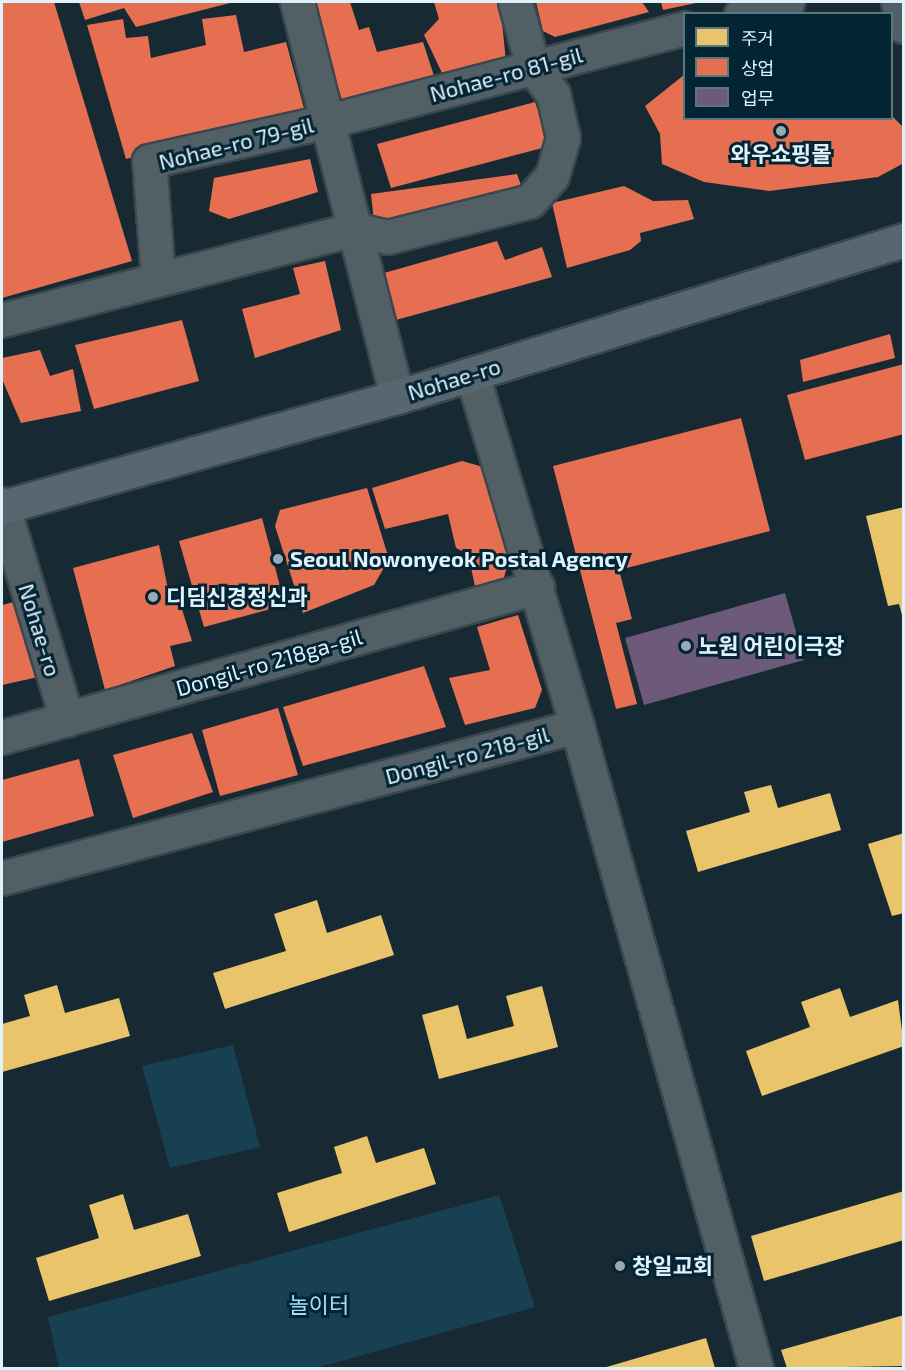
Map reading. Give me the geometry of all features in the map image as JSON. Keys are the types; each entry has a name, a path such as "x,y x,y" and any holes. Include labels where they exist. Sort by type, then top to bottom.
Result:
{"main road":[{"name":"Nohae-ro","path":"2,506 397,397 903,240"}],"street":[{"path":"297,2 397,397"},
{"path":"2,320 353,229 387,237 530,201 552,176 563,138 553,94 533,67 515,2"},
{"path":"749,12 787,2"},
{"path":"898,2 903,26"},
{"name":"Nohae-ro 81-gil","path":"328,121 683,28"},
{"name":"Nohae-ro 79-gil","path":"158,278 149,161 328,121"},
{"name":"Dongil-ro 218-gil","path":"2,878 577,726 472,374"},
{"name":"Nohae-ro","path":"2,506 67,719"},
{"name":"Dongil-ro 218ga-gil","path":"2,737 537,587"},
{"path":"577,726 756,1368"}],"green space":[{"path":"233,1045 260,1147 170,1168 142,1066"},
{"name":"놀이터","path":"499,1195 535,1307 316,1368 59,1368 48,1317"}],"building: 주거":[{"path":"904,507 903,619 899,604 888,606 866,516"},
{"path":"771,785 778,808 830,793 841,830 698,872 686,831 750,812 744,792"},
{"path":"904,833 904,913 892,916 868,844"},
{"path":"317,900 327,933 381,915 394,955 225,1009 213,973 286,951 274,914"},
{"path":"57,985 65,1013 119,998 130,1036 2,1072 2,1024 30,1016 24,995"},
{"path":"542,986 558,1047 439,1079 422,1015 458,1005 467,1039 514,1026 506,996"},
{"path":"840,988 850,1017 898,1000 904,1046 762,1096 746,1051 810,1027 801,1002"},
{"path":"367,1136 376,1163 424,1148 436,1184 289,1232 277,1193 342,1173 334,1147"},
{"path":"904,1191 904,1240 764,1281 751,1236"},
{"path":"123,1194 134,1230 188,1214 201,1256 49,1301 36,1258 99,1238 89,1205"},
{"path":"904,1315 904,1366 787,1368 781,1350"},
{"path":"706,1338 715,1368 603,1368"}],"building: 상업":[{"path":"2,2 54,2 132,261 2,298"},
{"path":"79,2 234,2 136,27 124,8 85,20"},
{"path":"310,2 350,2 359,30 369,27 377,52 423,42 436,82 362,106 342,100"},
{"path":"434,2 500,2 506,62 442,73 424,35 439,19"},
{"path":"536,2 642,2 649,12 555,37 543,31"},
{"path":"661,2 696,2 696,3 663,10"},
{"path":"236,15 244,52 286,42 305,112 126,159 87,25 123,19 126,38 148,36 151,58 206,45 202,19"},
{"name":"와우쇼핑몰","path":"683,76 683,120 893,120 893,117 904,128 904,163 878,177 769,191 704,182 662,164 660,134 645,106"},
{"path":"535,102 550,146 391,188 377,144"},
{"path":"310,159 318,192 229,219 209,211 214,178"},
{"path":"517,174 525,196 393,228 374,222 371,194"},
{"path":"624,186 653,201 688,200 694,219 640,233 641,241 630,250 567,268 552,203"},
{"path":"497,241 505,260 542,247 552,277 396,320 384,273"},
{"path":"325,261 341,330 255,358 242,309 300,294 293,268"},
{"path":"182,320 199,381 94,409 75,345"},
{"path":"890,334 895,358 803,382 800,360"},
{"path":"40,350 50,376 73,369 81,411 21,423 2,379 2,358"},
{"path":"904,364 904,434 805,460 787,395"},
{"path":"741,418 770,531 619,570 632,619 616,623 637,704 616,709 553,466"},
{"path":"462,461 483,467 510,556 503,581 476,591 468,554 456,548 448,514 385,529 372,488"},
{"path":"367,488 389,559 374,585 303,613 275,526 280,510"},
{"path":"262,518 285,605 204,627 179,541"},
{"path":"159,545 169,594 180,603 192,641 170,646 175,666 105,690 73,568"},
{"path":"14,602 38,677 2,685 2,605"},
{"path":"518,615 542,690 535,708 465,725 449,678 490,670 477,627"},
{"path":"424,666 446,727 303,766 283,707"},
{"path":"278,708 298,775 220,796 202,730"},
{"path":"192,733 213,792 133,818 113,755"},
{"path":"79,759 94,816 2,842 2,780"}],"building: 업무":[{"path":"785,593 804,660 644,705 625,638"}],"place":[{"name":"와우쇼핑몰","path":"781,131"},
{"name":"Seoul Nowonyeok Postal Agency","path":"278,559"},
{"name":"디딤신경정신과","path":"153,597"},
{"name":"노원 어린이극장","path":"686,646"},
{"name":"창일교회","path":"620,1266"}]}
